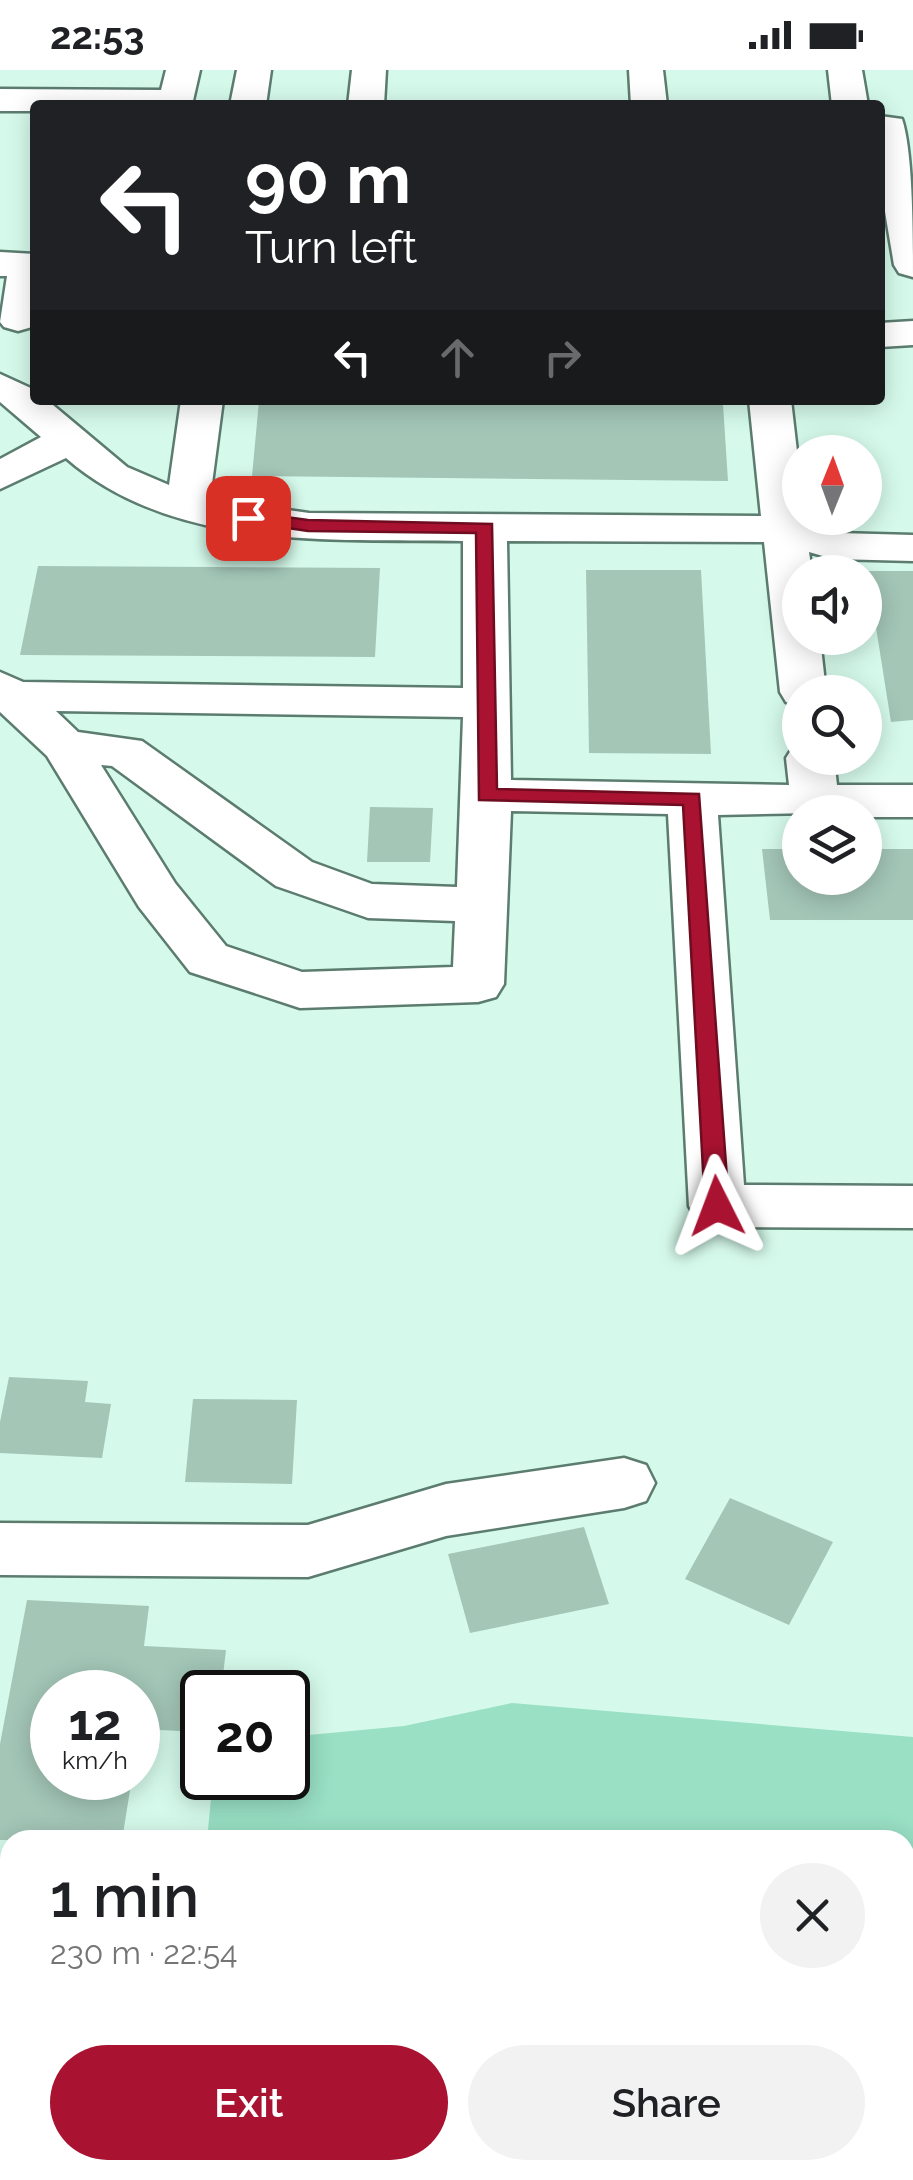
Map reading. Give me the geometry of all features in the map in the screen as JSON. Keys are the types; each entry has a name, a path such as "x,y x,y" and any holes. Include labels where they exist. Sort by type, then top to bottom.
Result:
{"street":[{"path":"178,100 183,70"},
{"path":"249,100 254,70"},
{"path":"366,100 369,70"},
{"path":"646,70 649,100"},
{"path":"845,70 849,100"},
{"path":"0,100 30,100"},
{"path":"894,124 913,265"},
{"path":"0,264 29,264 18,319"},
{"path":"885,335 913,333"},
{"path":"0,386 13,392 112,476 187,509 308,526 782,529"},
{"path":"187,509 201,405"},
{"path":"771,405 782,511"},
{"path":"0,476 70,439"},
{"path":"5,691 65,746 157,895 208,958 300,990 478,984 486,795 486,528"},
{"path":"785,535 801,675"},
{"path":"801,535 833,546 913,548"},
{"path":"5,691 486,704"},
{"path":"65,746 125,752 294,874 368,901 482,905"},
{"path":"486,795 692,798 813,779 913,802"},
{"path":"692,798 717,1206 913,1208"},
{"path":"0,1549 308,1551 446,1510 624,1482"}],"green space":[{"path":"512,1703 913,1737 913,1830 208,1830 211,1800 310,1800 310,1735 404,1726"}],"building":[{"path":"259,405 723,405 728,481 252,476"},
{"path":"38,566 380,568 375,657 20,655"},
{"path":"586,570 701,570 711,754 589,753"},
{"path":"882,571 913,571 913,720 891,722 880,655"},
{"path":"370,807 433,808 430,862 367,862"},
{"path":"762,849 782,849 782,895 882,895 882,849 913,849 913,920 770,920"},
{"path":"9,1377 88,1381 85,1402 111,1404 102,1458 0,1453 0,1422"},
{"path":"193,1399 297,1400 292,1484 185,1482"},
{"path":"730,1498 833,1542 789,1625 685,1579"},
{"path":"584,1527 609,1604 470,1633 448,1554"},
{"path":"27,1600 149,1606 144,1646 226,1650 224,1670 180,1670 180,1731 160,1730 160,1670 30,1670 30,1800 128,1800 124,1830 0,1830 0,1744"}],"route":[{"path":"248,518 308,526 486,528 486,795 692,798 717,1206"}]}
